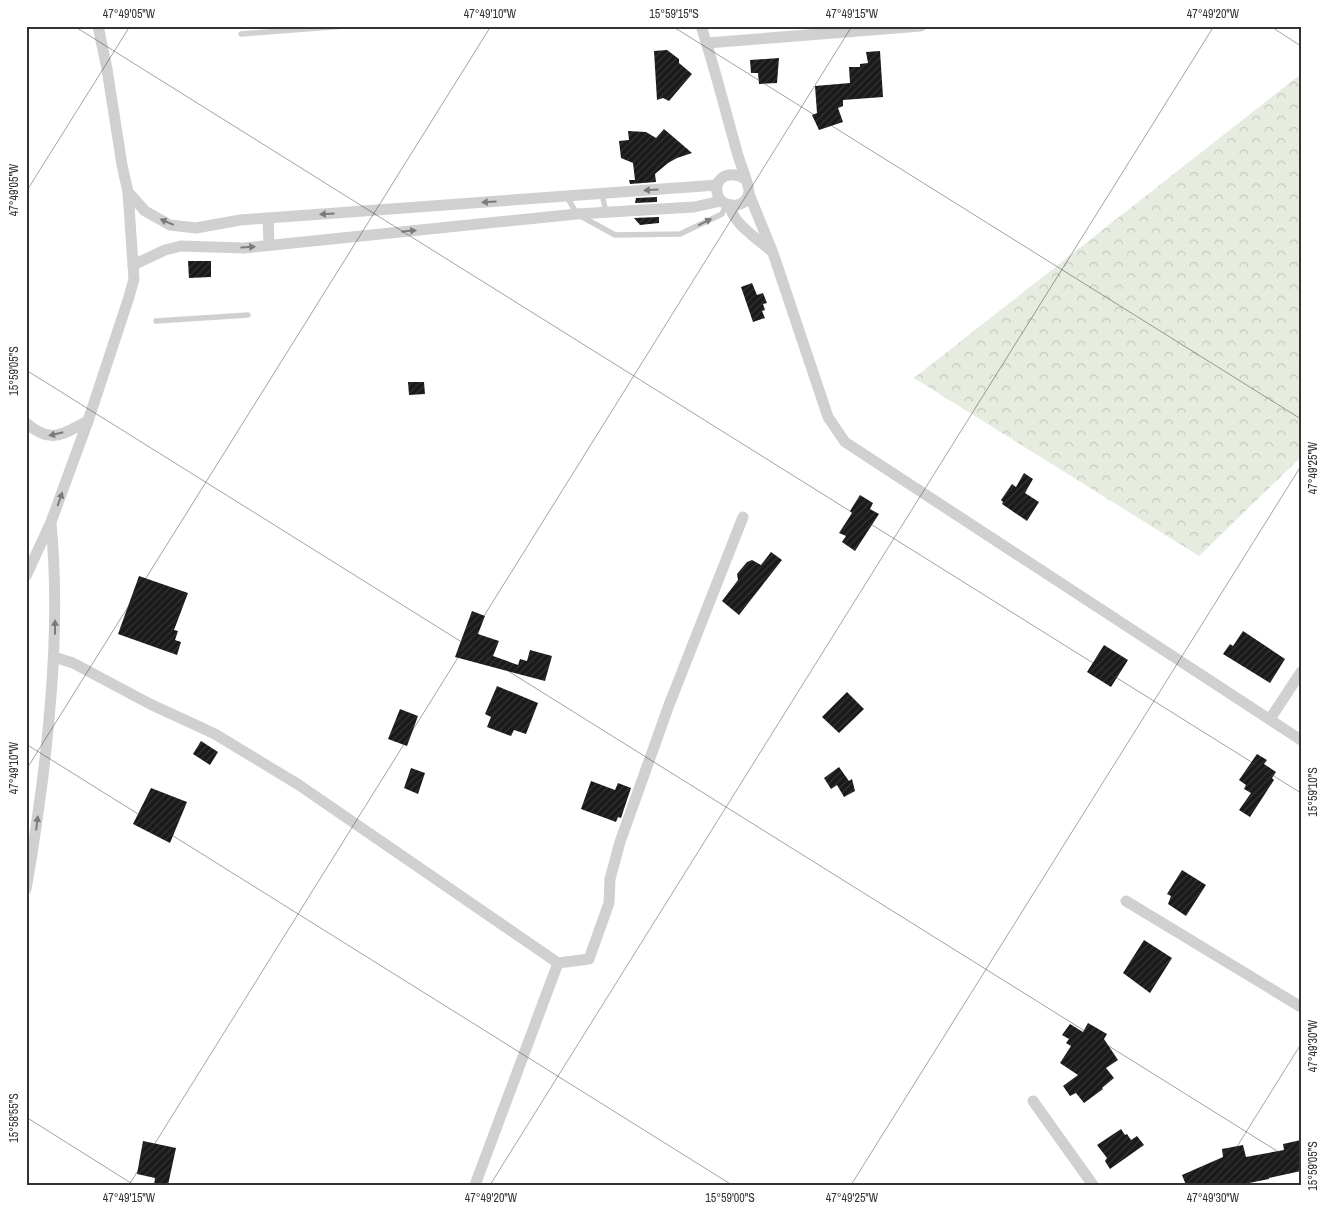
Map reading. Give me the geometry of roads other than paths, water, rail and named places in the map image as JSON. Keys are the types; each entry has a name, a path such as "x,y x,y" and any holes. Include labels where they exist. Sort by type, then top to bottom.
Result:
{"street":[{"path":"26,576 51,522 88,421 134,279 128,192 98,26"},
{"path":"702,26 749,194 773,253 828,417 845,442 1301,740"},
{"path":"707,43 921,26"},
{"path":"729,174 737,151"},
{"path":"745,179 738,174 729,174 722,178 717,185 716,191 739,223 773,253"},
{"path":"128,192 145,211 170,225 196,228 268,218 717,185"},
{"path":"678,208 679,188"},
{"path":"133,265 165,250 181,246 244,248 577,214 740,204 746,200 749,194"},
{"path":"268,218 269,245"},
{"path":"219,224 220,246"},
{"path":"26,423 46,436 60,435 88,421"},
{"path":"54,657 73,663 150,704 215,734 290,779 558,963 589,959 609,903 610,879 620,842 669,705 743,517"},
{"path":"26,889 33,852 49,726 54,657 55,563 51,522"},
{"path":"1270,719 1301,672"},
{"path":"1126,901 1301,1007"},
{"path":"475,1185 558,963"},
{"path":"1033,1101 1093,1185"}],"lane":[{"path":"241,34 345,26"},
{"path":"602,194 606,212"},
{"path":"567,196 577,214 615,235 680,234 722,214 726,204"},
{"path":"156,322 248,315"}]}
